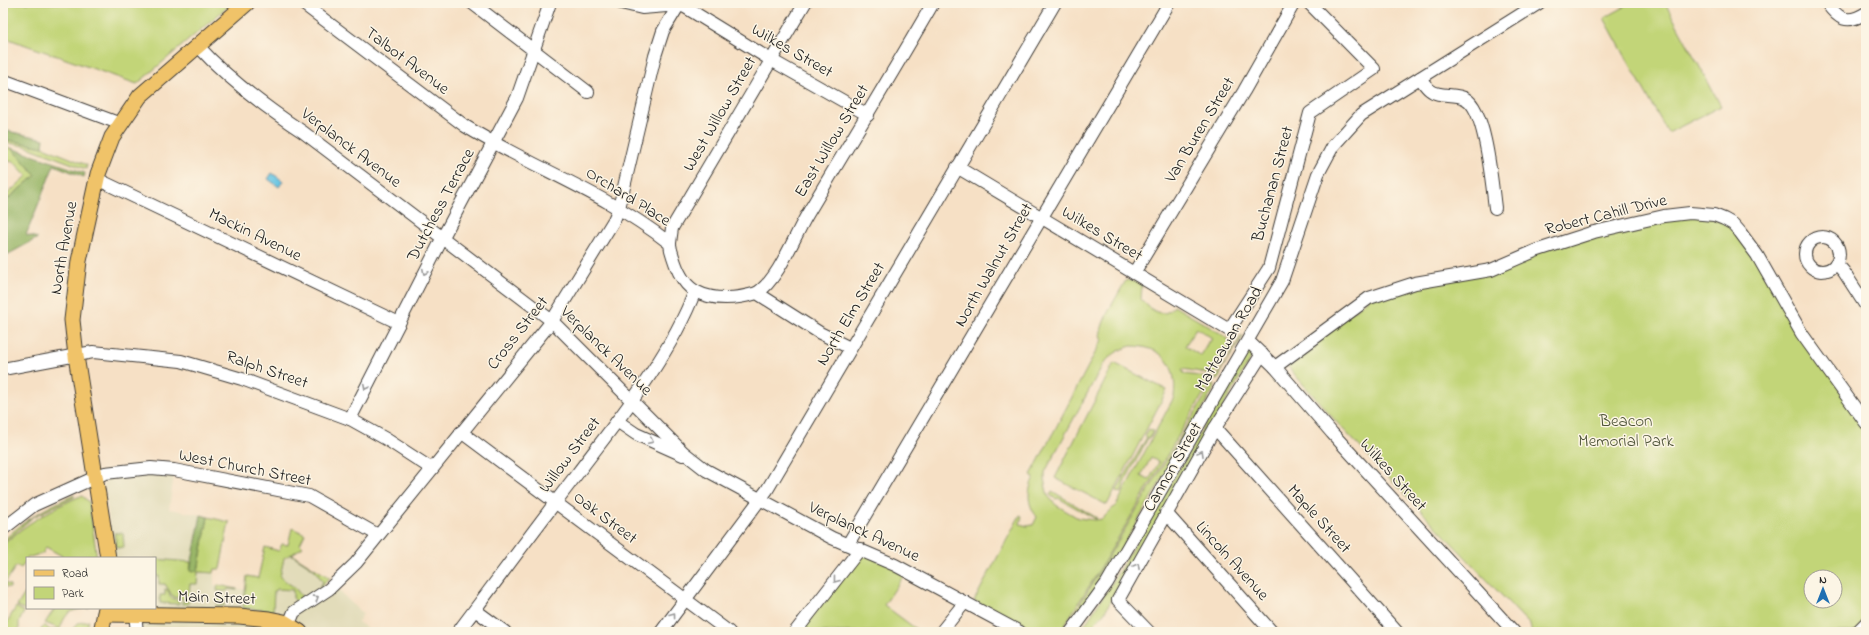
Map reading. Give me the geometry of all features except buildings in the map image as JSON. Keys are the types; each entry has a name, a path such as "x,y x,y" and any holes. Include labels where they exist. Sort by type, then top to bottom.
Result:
{"main road":[{"name":"North Avenue","path":"108,557 76,356 72,320 79,261 96,179 112,137 149,87 247,3"},
{"name":"Main Street","path":"105,611 135,614 238,616 268,619 294,628"},
{"path":"101,632 105,611"}],"street":[{"name":"Talbot Avenue","path":"302,3 465,126 493,143"},
{"path":"472,3 588,92"},
{"name":"Dutchess Terrace","path":"350,419 443,237 517,98 550,3"},
{"path":"621,3 642,8 679,4"},
{"name":"West Willow Street","path":"670,243 672,228 805,3"},
{"name":"East Willow Street","path":"756,293 764,288 773,276 807,215 933,3"},
{"name":"North Elm Street","path":"661,632 760,499 1055,3"},
{"name":"North Walnut Street","path":"848,544 1169,3"},
{"name":"Van Buren Street","path":"1134,273 1244,91 1294,3"},
{"name":"Buchanan Street","path":"1229,330 1269,268 1310,113 1374,69 1309,3"},
{"name":"Matteawan Road","path":"1071,632 1107,583 1282,281 1318,174 1333,146 1361,115 1539,3"},
{"path":"1827,3 1839,18 1855,18 1866,13"},
{"name":"Wilkes Street","path":"679,4 771,60 868,114"},
{"name":"Cross Street","path":"294,628 294,612 329,588 356,563 552,320 619,208 655,56 663,31 679,4"},
{"name":"Verplanck Avenue","path":"198,46 228,76 277,116 303,132 552,320 689,456 706,470 832,538 860,549 938,586 1020,632"},
{"path":"1420,78 1431,91 1462,96 1471,103 1476,110 1489,162 1495,208"},
{"path":"3,80 121,124"},
{"name":"Orchard Place","path":"493,143 619,208 670,243 679,274 686,284 695,291 712,296 728,298 743,297 756,293"},
{"name":"Wilkes Street","path":"957,167 1229,330"},
{"name":"Mackin Avenue","path":"96,179 399,323"},
{"name":"Robert Cahill Drive","path":"1274,367 1368,298 1415,282 1491,270 1535,251 1594,232 1664,216 1690,213 1724,218 1733,224 1740,232 1757,255 1802,334 1866,423"},
{"path":"1836,263 1844,272 1866,306"},
{"name":"Willow Street","path":"458,632 617,421 646,380 675,332 695,291"},
{"path":"756,293 820,333 850,348"},
{"name":"Wilkes Street","path":"1248,341 1274,367 1332,433 1514,632"},
{"name":"Ralph Street","path":"3,369 93,352 181,361 242,379 350,419 386,439 432,469"},
{"name":"Cannon Street","path":"1149,632 1118,600 1215,428 1262,354"},
{"path":"617,421 636,434 666,448 689,456"},
{"name":"Maple Street","path":"1215,428 1397,632"},
{"name":"Oak Street","path":"461,432 729,632"},
{"name":"West Church Street","path":"3,529 34,505 105,473 151,468 174,470 309,496 378,535"},
{"name":"Lincoln Avenue","path":"1166,513 1272,632"},
{"path":"795,632 860,549"},
{"path":"941,632 965,602"},
{"path":"475,610 505,632"},
{"path":"135,614 137,632"},
{"path":"1857,632 1866,623"}],"shaded area":[{"path":"174,475 169,509 201,515 190,571 214,573 214,585 246,590 249,576 261,579 291,554 314,569 330,592 337,589 363,614 358,622 373,632 142,632 140,609 156,609 156,557 114,557 104,484 107,479 116,476"}],"green space":[{"path":"3,3 232,3 137,84 3,37"},
{"path":"1632,3 1665,3 1721,106 1668,133 1604,18"},
{"path":"3,130 44,139 43,147 3,139"},
{"path":"3,139 43,147 87,165 86,169 25,146 3,142"},
{"path":"3,147 11,148 36,175 3,203 3,198 27,176 14,162 7,161 3,165"},
{"path":"11,148 85,173 84,177 54,165 26,235 38,238 3,257 3,203 36,175"},
{"name":"Beacon Memorial Park","path":"1690,213 1733,224 1866,423 1866,623 1857,632 1532,632 1530,625 1340,426 1288,367 1290,363 1369,298 1470,274 1535,251"},
{"path":"1126,280 1142,285 1141,299 1152,310 1166,313 1174,306 1220,333 1232,343 1213,377 1201,372 1182,369 1184,374 1200,376 1211,381 1095,577 1060,632 1032,632 1004,615 974,601 1020,515 1022,516 1020,524 1027,526 1033,525 1037,517 1031,507 1029,498 1030,488 1034,477 1031,475 1103,338 1100,337 1103,323","holes":["1196,328 1212,338 1210,342 1208,342 1201,356 1185,346","1131,346 1152,349 1166,360 1171,367 1173,376 1175,386 1174,397 1117,504 1102,519 1095,520 1078,518 1056,505 1048,496 1045,484 1045,472 1102,366 1111,356","1151,458 1159,462 1149,480 1141,476"]},
{"path":"1242,335 1242,338 1222,369 1219,379 1215,380"},
{"path":"1247,353 1254,353 1104,613 1087,632 1080,632 1112,583"},
{"path":"1114,363 1167,390 1107,505 1055,478"},
{"path":"1213,383 1215,387 1103,581 1066,632 1063,632"},
{"path":"1149,429 1154,431 1150,438 1148,438 1123,485 1124,486 1121,493 1116,491 1147,437 1145,436"},
{"path":"1052,491 1097,518 1096,519 1058,498 1056,499 1050,495"},
{"path":"74,495 74,497 33,517 3,543 3,541 11,533 27,520 54,504"},
{"path":"82,496 89,502 97,557 62,557 46,547 43,553 26,557 26,562 21,568 16,566 5,583 10,585 10,588 3,586 3,545 20,530 48,512"},
{"path":"201,515 208,517 198,571 190,571"},
{"path":"208,517 229,522 220,569 215,569 214,573 198,572 197,584 190,584 188,604 182,604 182,601 186,601 186,599 173,597 165,584 159,584 159,576 156,576 156,559 191,562 190,571 198,571"},
{"path":"292,528 305,534 300,544 303,547 292,554 330,578 318,588 323,582 314,569 291,554 284,558 280,577 295,588 303,598 311,594 300,602 297,602 293,598 293,590 277,589 274,591 273,611 243,608 247,576 258,578 265,547 279,551 282,544 288,545"},
{"path":"114,533 123,533 124,547 117,548"},
{"path":"860,549 907,571 884,605 920,632 795,632"},
{"path":"218,585 237,590 228,589 227,591 217,591"},
{"path":"165,589 168,590 171,598 179,601 179,604 160,603 160,595 165,595"},
{"path":"26,592 26,610 17,606"},
{"path":"226,596 224,606 217,605 217,598"},
{"path":"16,607 24,612 19,622 19,632 6,632 3,629"},
{"path":"54,609 84,609 70,612 62,623 60,629 45,623"},
{"path":"89,621 87,627 71,631 78,623"},
{"path":"44,625 50,630 58,630 57,632 40,632"}],"water":[{"path":"272,173 283,181 279,187 268,179"}]}
